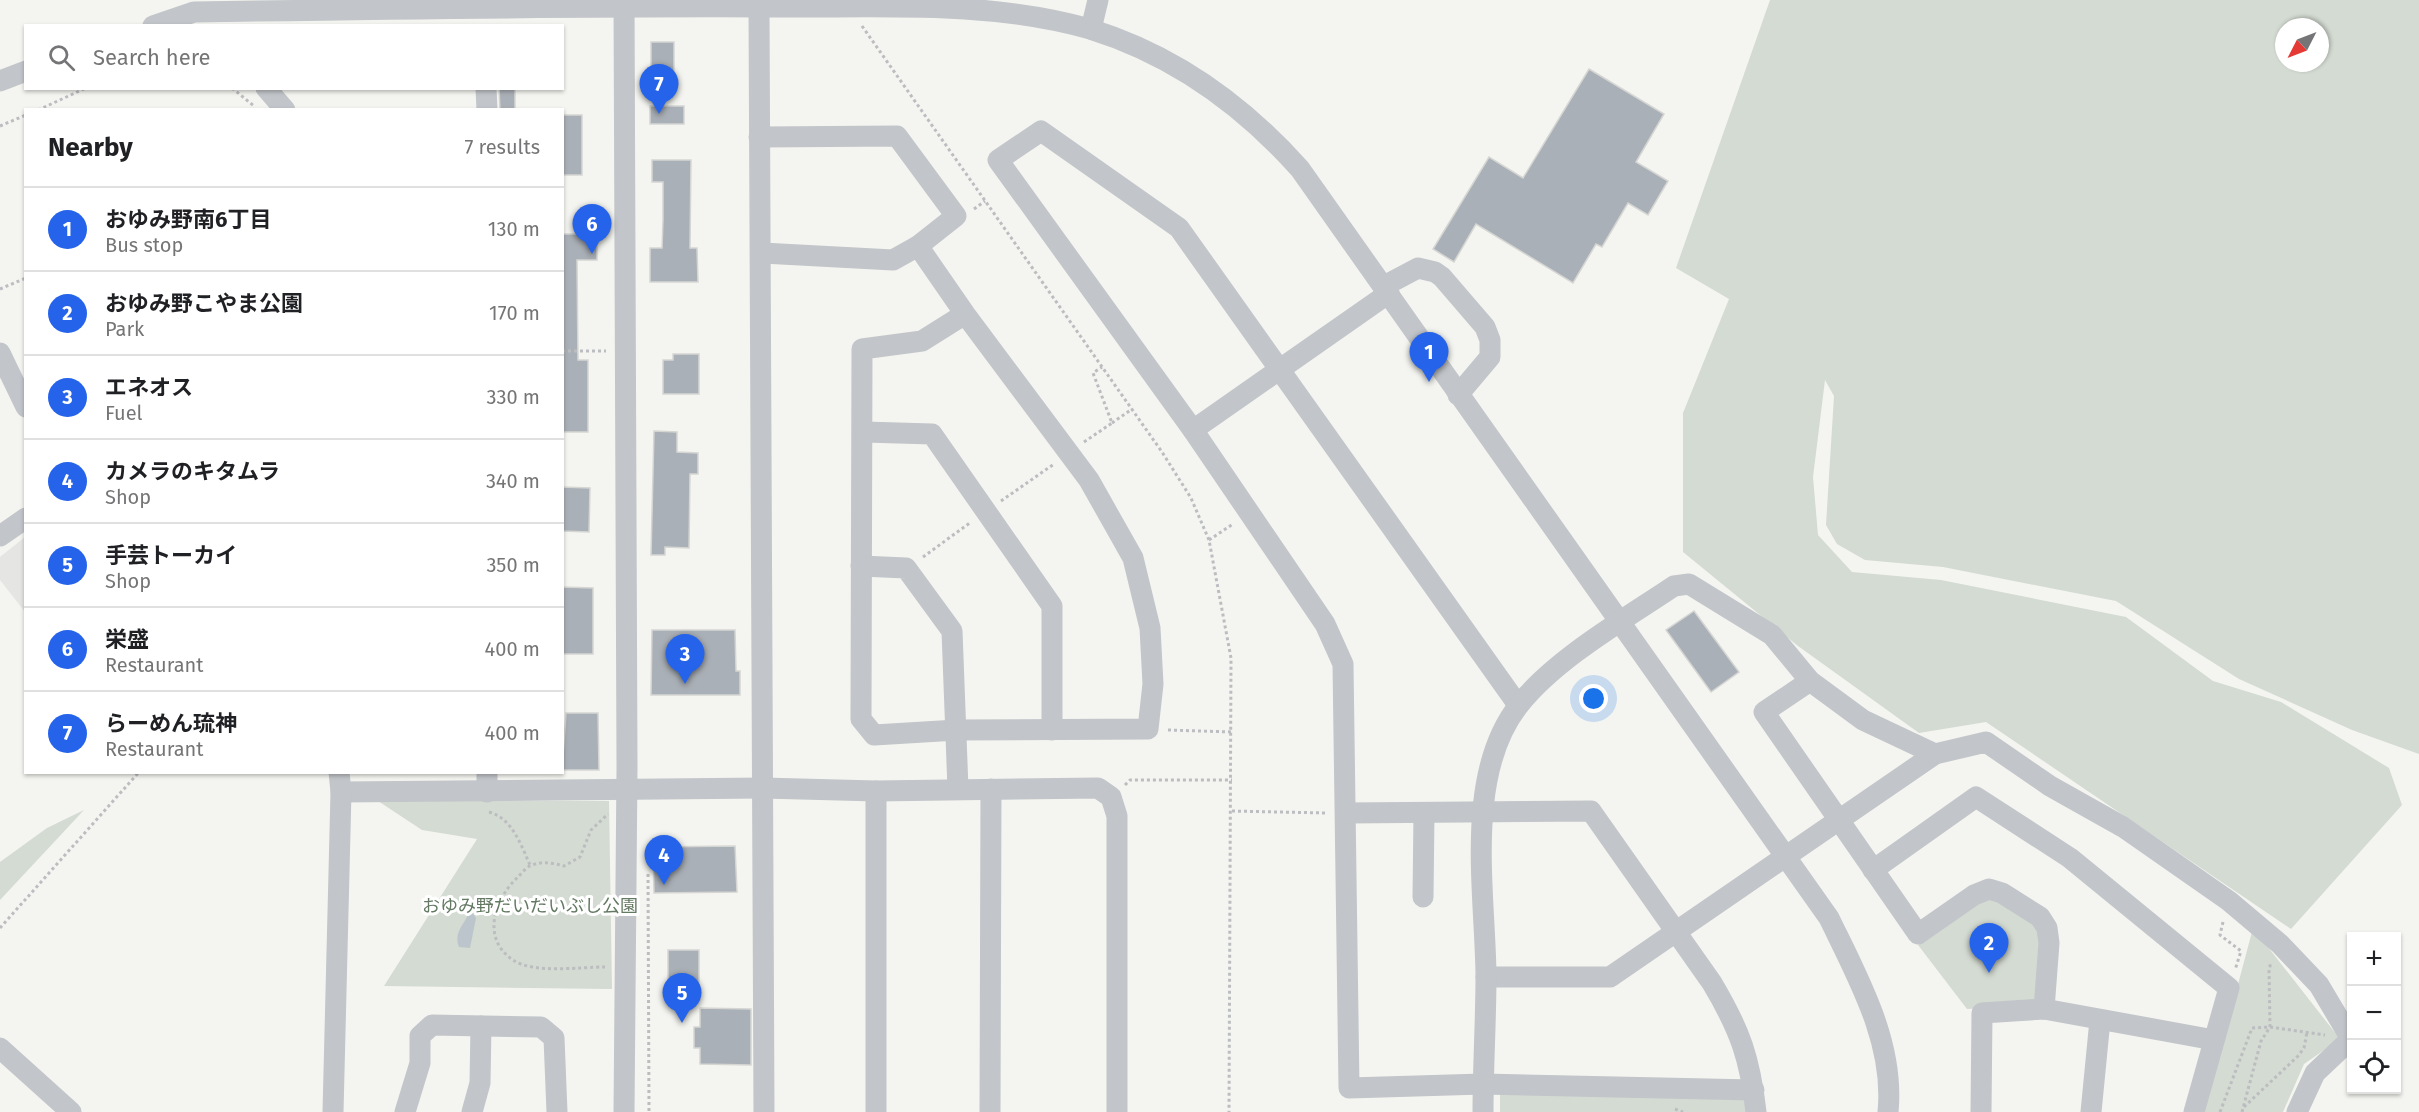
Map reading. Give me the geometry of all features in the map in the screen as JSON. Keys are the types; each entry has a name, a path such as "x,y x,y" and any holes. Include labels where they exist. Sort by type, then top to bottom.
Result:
{"street":[{"path":"1091,29 1098,0"},
{"path":"624,1112 627,789 625,3"},
{"path":"166,24 200,19 485,17 625,3 759,7 919,3 997,9 1091,29 1158,55 1232,102 1267,132 1300,169 1829,918 1873,1014 1885,1055 1889,1096 1888,1112"},
{"path":"759,7 762,253 764,1112"},
{"path":"0,81 24,72"},
{"path":"268,90 283,108"},
{"path":"486,90 487,108"},
{"path":"1518,705 1179,228 1041,131 998,160 1193,430 1325,624 1343,663 1347,813 1349,1088 1483,1084 1754,1090"},
{"path":"759,136 897,136 956,216 918,246 893,260 762,253"},
{"path":"918,246 965,314 1089,480 1133,558 1150,628 1153,684 1148,729 957,730 874,735 861,719 864,432 862,349 922,341 965,314"},
{"path":"1193,430 1278,370 1410,270 1418,268 1435,272 1485,327 1490,340 1490,357 1458,395"},
{"path":"0,354 24,403"},
{"path":"864,432 932,434 1052,606 1052,730"},
{"path":"0,536 24,519"},
{"path":"861,566 906,568 952,631 958,789"},
{"path":"1483,1112 1486,977 1483,813 1486,777 1493,754 1518,705 1561,665 1674,586 1689,584 1772,635 1810,681 1863,720 1935,754"},
{"path":"1810,681 1764,712 1918,934 1974,895 1989,890 2002,893 2040,917 2047,928 2049,943 2044,1009"},
{"path":"1486,977 1611,977 1935,754 1986,742 2050,786 2123,827 2229,901 2280,944 2319,985 2347,1032"},
{"path":"333,1112 340,782 627,789 763,788 876,791 1098,788 1111,797 1117,816 1117,1112"},
{"path":"990,1112 991,789"},
{"path":"876,791 876,1112"},
{"path":"1873,870 1976,797 2070,858 2229,988 2194,1112"},
{"path":"1347,813 1591,811 1728,1010 1745,1046 1756,1112"},
{"path":"1423,897 1424,813"},
{"path":"1982,1112 1982,1013 2044,1009 2214,1040"},
{"path":"2091,1112 2100,1020"},
{"path":"405,1112 420,1063 420,1036 432,1025 541,1027 554,1038 557,1112"},
{"path":"472,1112 480,1083 481,1026"},
{"path":"2297,1112 2316,1073 2350,1040"},
{"path":"0,1048 71,1112"}],"path":[{"path":"42,108 82,90"},
{"path":"234,90 257,108"},
{"path":"0,126 24,116"},
{"path":"0,289 24,279"},
{"path":"564,351 626,351"},
{"path":"1102,367 1093,373 1112,423"},
{"path":"906,568 1132,409"},
{"path":"1209,540 1250,514"},
{"path":"1148,729 1232,732"},
{"path":"0,928 137,774"},
{"path":"1111,797 1130,780 1232,780"},
{"path":"481,785 470,808 500,815 514,832 530,865"},
{"path":"625,967 533,968 514,961 500,948 493,926 496,908 510,884 530,865 550,863 564,867 580,857 591,830 606,814 626,810"},
{"path":"1232,811 1347,813"},
{"path":"648,865 649,1112"},
{"path":"2229,901 2220,935 2241,951 2229,988"},
{"path":"2242,1110 2261,1041 2270,1027 2269,969 2280,944"},
{"path":"2220,1112 2252,1028 2270,1027 2347,1038"},
{"path":"2242,1110 2298,1056 2304,1048 2307,1032"}],"shaded area":[{"path":"24,538 24,611 0,580 0,557"},
{"path":"470,909 476,918 470,948 459,947 459,932"}],"green space":[{"path":"1770,0 2419,0 2419,754 2352,730 2239,679 2116,601 1943,567 1865,560 1837,544 1826,525 1834,396 1825,380 1813,477 1818,535 1852,572 1941,580 2126,617 2213,681 2281,702 2389,768 2402,805 2291,929 1986,722 1919,733 1798,646 1683,552 1683,413 1729,299 1676,268"},
{"name":"おゆみ野だいだいぶし公園","path":"378,801 609,801 612,989 384,986 477,839 422,830"},
{"path":"84,810 0,900 0,862 47,828"},
{"path":"1988,896 2042,930 2037,1000 2031,1005 1967,1009 1918,945"},
{"path":"2253,928 2340,1039 2304,1064 2283,1112 2204,1112"},
{"path":"1500,1095 1747,1095 1749,1112 1500,1112"}],"building":[{"path":"651,42 674,42 674,77 651,77"},
{"path":"1589,69 1664,114 1636,162 1668,181 1648,215 1628,203 1602,247 1596,244 1573,283 1476,224 1454,262 1433,249 1489,157 1523,178"},
{"path":"499,90 515,90 515,108 500,108"},
{"path":"650,106 684,106 684,124 650,124"},
{"path":"564,115 582,115 582,175 564,175"},
{"path":"652,160 691,160 690,248 697,248 698,282 650,282 650,248 662,248 663,220 663,182 652,182"},
{"path":"564,234 597,234 597,260 577,260 578,360 588,360 588,432 564,432"},
{"path":"673,354 699,354 699,394 663,394 663,360 673,360"},
{"path":"654,431 677,432 677,452 698,453 698,474 690,474 689,548 665,547 665,555 651,555"},
{"path":"564,487 590,488 589,532 564,531"},
{"path":"564,587 593,588 593,654 564,654"},
{"path":"1694,611 1739,672 1711,692 1666,630"},
{"path":"652,630 735,630 736,671 740,671 740,695 651,695"},
{"path":"566,713 598,713 599,770 564,770"},
{"path":"735,846 737,892 654,893 653,847"},
{"path":"668,950 699,950 699,982 668,982"},
{"path":"700,1008 751,1009 751,1065 700,1064 700,1048 694,1048 694,1027 700,1027"}],"place":[{"name":"らーめん琉神","path":"659,114"},
{"name":"栄盛","path":"592,254"},
{"name":"おゆみ野南6丁目","path":"1429,382"},
{"name":"エネオス","path":"685,684"},
{"name":"カメラのキタムラ","path":"664,885"},
{"name":"おゆみ野こやま公園","path":"1989,973"},
{"name":"手芸トーカイ","path":"682,1023"}]}
